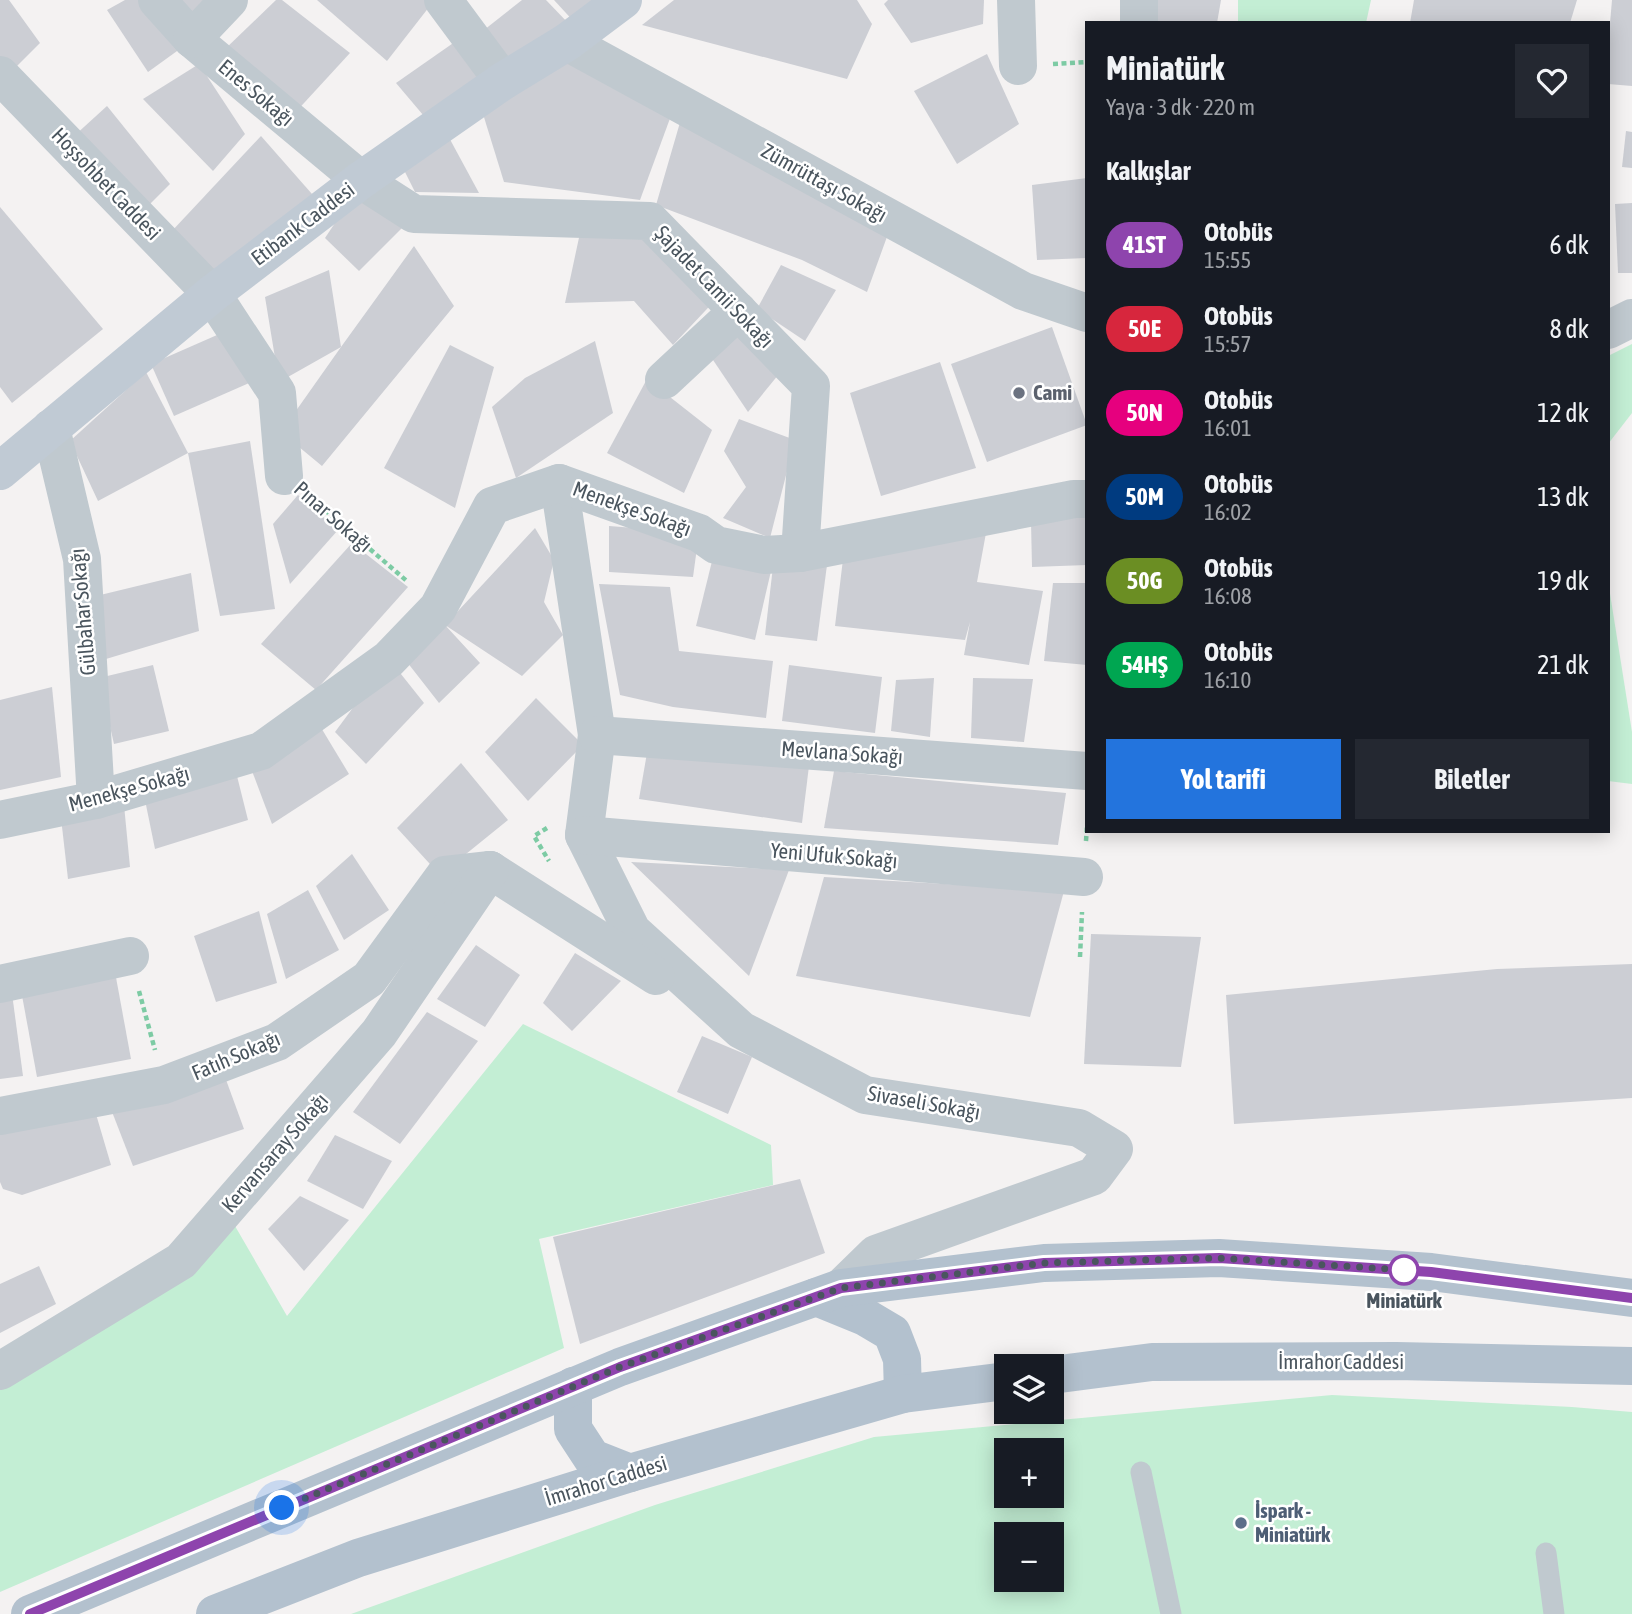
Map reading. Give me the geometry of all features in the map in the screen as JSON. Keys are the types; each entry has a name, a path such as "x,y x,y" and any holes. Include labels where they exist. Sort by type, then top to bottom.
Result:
{"main road":[{"name":"Etibank Caddesi","path":"0,471 212,293 361,180 503,81 567,42 622,0"},
{"path":"30,1614 620,1367 829,1292 1044,1263 1219,1258 1431,1272 1632,1298"},
{"path":"829,1292 892,1333 902,1359 903,1394"},
{"name":"İmrahor Caddesi","path":"1064,1373 1152,1362 1396,1361 1632,1366"},
{"name":"İmrahor Caddesi","path":"215,1614 358,1558 630,1473 903,1394 994,1383"},
{"path":"573,1386 573,1429 579,1439 592,1458 630,1473"}],"street":[{"name":"Enes Sokağı","path":"157,0 192,39 361,180"},
{"path":"192,39 229,0"},
{"path":"443,0 503,81"},
{"path":"1016,0 1018,66"},
{"path":"1139,0 1139,21"},
{"name":"Zümrüttaşı Sokağı","path":"567,42 1023,290 1085,312"},
{"name":"Hoşsohbet Caddesi","path":"0,75 212,293"},
{"name":"Şajadet Camii Sokağı","path":"361,180 414,214 650,221 811,386 800,554"},
{"name":"Pınar Sokağı","path":"212,293 277,393 285,476"},
{"path":"664,380 738,311"},
{"path":"1610,329 1632,318"},
{"name":"Gülbahar Sokağı","path":"51,428 82,559 96,800"},
{"path":"559,483 597,735 584,835"},
{"name":"Menekşe Sokağı","path":"0,820 96,800 261,751 389,660 438,608 492,506 559,483 699,533 716,545 764,555 800,554 1085,499"},
{"name":"Mevlana Sokağı","path":"597,735 1085,771"},
{"name":"Yeni Ufuk Sokağı","path":"584,835 1084,877"},
{"name":"Sivaseli Sokağı","path":"584,835 632,931 741,1030 865,1095 1079,1128 1114,1149 1094,1176 876,1254 829,1292"},
{"path":"490,870 741,1030"},
{"name":"Fatıh Sokağı","path":"0,1116 164,1085 277,1042 369,979 444,875 490,870"},
{"name":"Kervansaray Sokağı","path":"0,1371 181,1261 379,1033 490,870"},
{"path":"0,984 130,956"}],"lane":[{"path":"1141,1472 1171,1614"},
{"path":"1546,1553 1554,1614"}],"path":[{"name":"Pınar Sokağı","path":"285,476 438,608"},
{"path":"130,956 164,1085"}],"green space":[{"path":"1238,0 1371,0 1366,21 1238,21"},
{"path":"1632,344 1632,413 1610,441 1610,355"},
{"path":"1610,594 1632,732 1632,784 1610,781"},
{"path":"523,1024 771,1145 773,1185 539,1239 564,1348 0,1592 0,1382 235,1226 287,1316"},
{"path":"1332,1395 1632,1412 1632,1614 351,1614 655,1505 874,1437 1016,1424 1064,1424 1064,1420"}],"building":[{"path":"0,0 9,0 40,43 13,70 0,56"},
{"path":"125,0 140,0 184,46 148,72 107,10"},
{"path":"175,0 223,0 199,25"},
{"path":"276,0 282,0 350,53 293,115 223,51"},
{"path":"317,0 431,0 433,2 387,61"},
{"path":"522,0 546,0 570,25 511,64 484,30"},
{"path":"554,0 608,0 577,25"},
{"path":"674,0 857,0 872,24 847,79 642,25"},
{"path":"888,0 984,0 983,24 911,43 884,4"},
{"path":"1154,0 1221,0 1217,21 1150,21"},
{"path":"1414,0 1577,0 1571,21 1410,21"},
{"path":"1612,0 1632,0 1632,86 1610,84"},
{"path":"459,39 488,74 429,122 396,83"},
{"path":"987,54 1019,124 957,164 914,91"},
{"path":"572,58 672,113 640,200 504,182 483,114"},
{"path":"199,64 245,134 213,171 143,99"},
{"path":"107,106 170,184 144,210 73,137"},
{"path":"681,119 888,234 867,292 802,260 656,205"},
{"path":"1626,131 1632,132 1632,168 1622,167"},
{"path":"446,132 479,193 415,192 402,166"},
{"path":"261,136 312,194 220,281 171,232"},
{"path":"1085,178 1085,258 1037,260 1032,185"},
{"path":"361,184 402,228 359,271 325,238"},
{"path":"1632,203 1632,273 1618,273 1615,204"},
{"path":"0,207 103,329 12,403 0,387"},
{"path":"583,219 667,239 721,294 673,345 634,301 565,303"},
{"path":"414,246 454,306 322,466 281,432"},
{"path":"781,265 836,290 805,341 757,309"},
{"path":"329,270 341,347 279,382 265,297"},
{"path":"737,326 788,363 748,412 709,354"},
{"name":"Cami","path":"1052,327 1085,426 987,462 951,364"},
{"path":"233,328 256,380 174,416 151,364"},
{"path":"595,341 613,413 516,478 492,407 525,378"},
{"path":"450,345 494,367 455,508 384,468"},
{"path":"940,362 976,468 881,496 850,393"},
{"path":"146,372 188,453 98,501 70,441"},
{"path":"647,379 712,430 684,493 607,453"},
{"path":"739,419 795,440 770,538 723,518 746,487 724,451"},
{"path":"250,441 275,609 220,616 188,453"},
{"path":"298,495 338,530 290,584 273,524"},
{"path":"1085,502 1085,565 1032,567 1031,522"},
{"path":"609,526 699,533 693,577 609,572"},
{"path":"535,528 554,560 544,602 563,635 522,676 445,625"},
{"path":"986,533 977,582 1043,591 1029,665 964,655 970,622 965,640 835,626 843,559"},
{"path":"352,543 408,587 316,690 261,644"},
{"path":"716,545 774,558 755,640 696,626"},
{"path":"774,558 827,565 817,641 765,635"},
{"path":"191,573 199,631 96,662 92,597"},
{"path":"1053,583 1085,583 1085,665 1044,661"},
{"path":"599,584 670,587 679,651 773,661 766,718 673,707 620,695"},
{"path":"445,625 480,663 439,703 407,662"},
{"path":"389,659 424,703 366,764 335,732"},
{"path":"153,665 169,731 114,744 99,678"},
{"path":"789,665 882,677 875,733 782,721"},
{"path":"934,678 930,737 891,731 896,680"},
{"path":"973,678 1033,679 1024,742 971,738"},
{"path":"52,687 61,777 0,790 0,700"},
{"path":"536,698 583,745 528,801 485,752"},
{"path":"317,721 349,774 272,824 252,771"},
{"path":"647,753 809,766 802,823 639,799"},
{"path":"461,763 508,820 440,875 397,828"},
{"path":"834,771 1066,793 1058,845 824,828"},
{"path":"237,776 248,820 155,849 145,800"},
{"path":"124,805 130,867 68,879 61,818"},
{"path":"352,854 389,910 344,940 316,886"},
{"path":"631,862 789,870 749,976"},
{"path":"824,877 1064,891 1030,1017 796,976"},
{"path":"308,890 339,950 286,979 267,914"},
{"path":"259,911 277,983 216,1002 194,936"},
{"path":"1091,934 1201,937 1181,1067 1084,1064"},
{"path":"476,945 520,975 485,1027 437,999"},
{"path":"575,953 621,981 572,1031 543,1003"},
{"path":"1632,964 1632,1098 1234,1124 1226,995 1497,969"},
{"path":"115,972 131,1059 37,1077 21,990"},
{"path":"11,986 23,1076 0,1079 0,989"},
{"path":"427,1012 478,1041 400,1144 353,1112"},
{"path":"702,1036 752,1057 728,1114 677,1092"},
{"path":"225,1077 244,1129 133,1166 109,1104"},
{"path":"93,1104 111,1165 22,1195 3,1189 0,1182 0,1127"},
{"path":"335,1135 392,1161 363,1209 307,1181"},
{"path":"800,1179 825,1253 580,1344 553,1237"},
{"path":"300,1196 349,1220 304,1271 268,1229"},
{"path":"39,1266 56,1304 0,1333 0,1284"}],"bus line":[{"name":"41ST","path":"30,1614 620,1367 841,1288 1044,1263 1219,1258 1431,1272 1632,1298"}],"place":[{"name":"Cami","path":"1019,393"},
{"name":"Miniatürk","path":"1404,1270"},
{"name":"İspark - Miniatürk","path":"1241,1523"}],"route":[{"path":"282,1508 620,1367 841,1288 1044,1263 1219,1258 1404,1270"}]}
